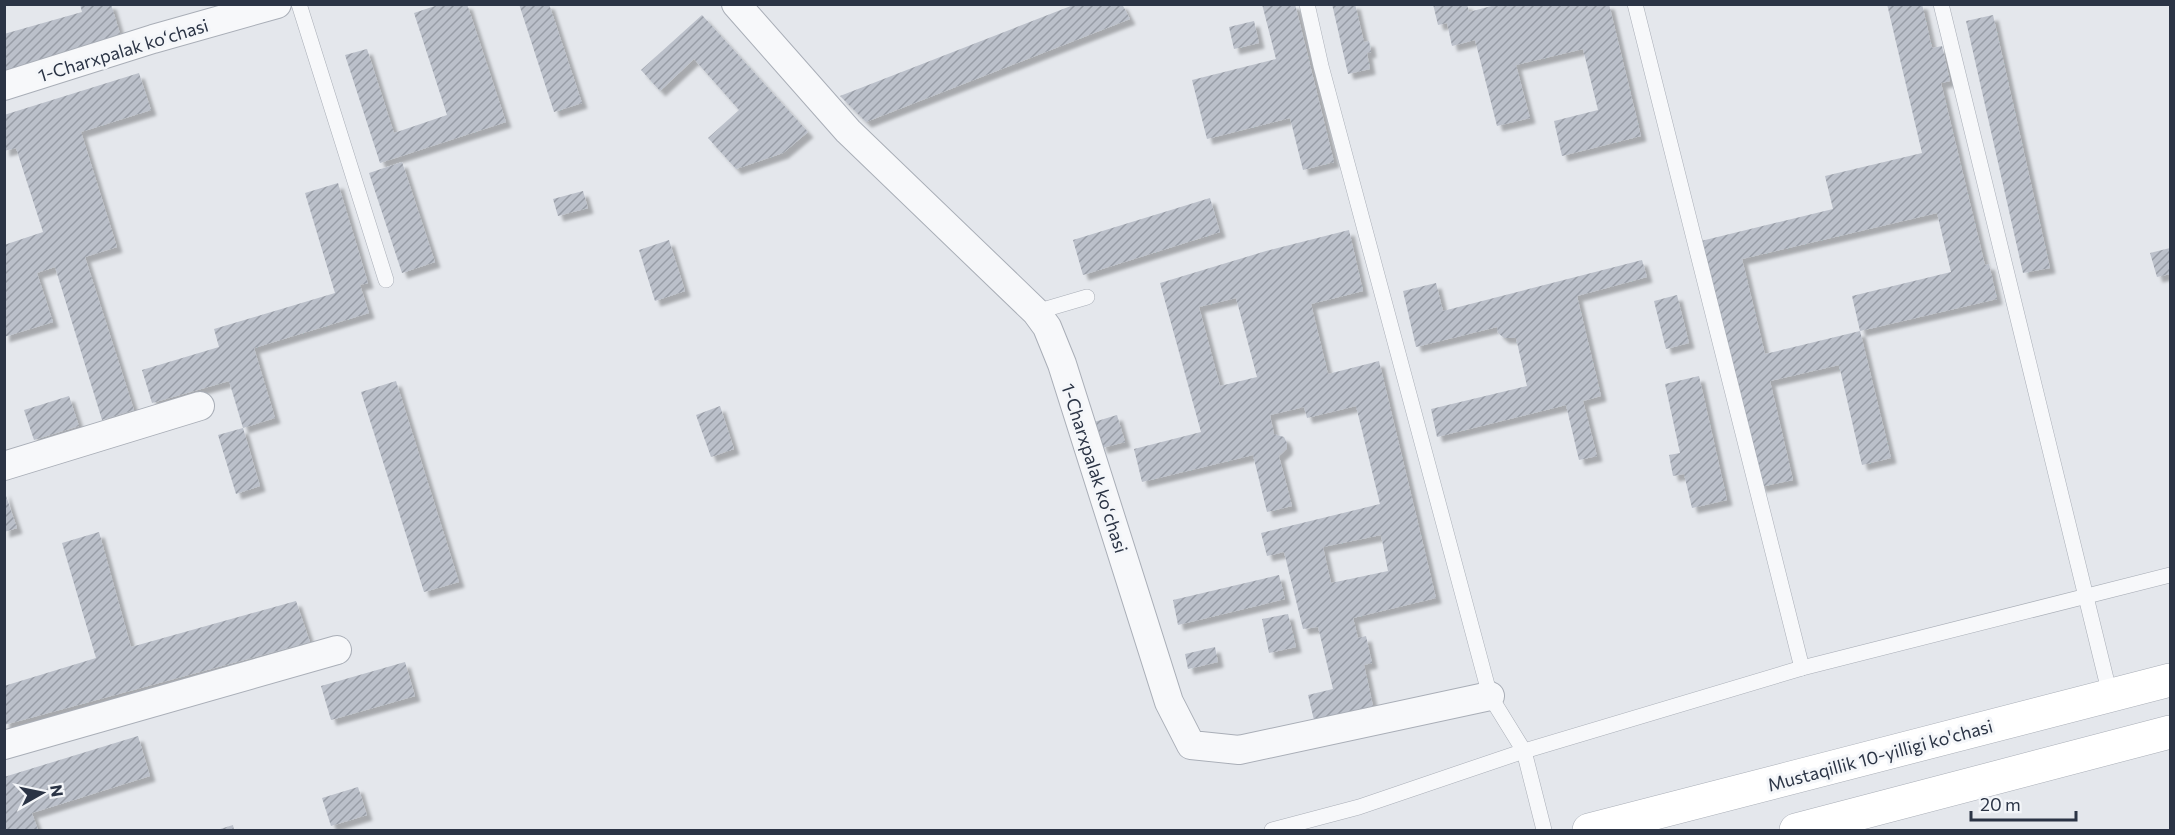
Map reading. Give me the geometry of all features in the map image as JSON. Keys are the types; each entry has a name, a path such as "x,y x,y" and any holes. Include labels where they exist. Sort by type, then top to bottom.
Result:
{"main road":[{"name":"Mustaqillik 10-yilligi ko'chasi","path":"1590,831 2170,680"},
{"path":"1796,831 2170,732"}],"street":[{"name":"1-Charxpalak koʻchasi","path":"4,86 153,39 277,4"},
{"name":"1-Charxpalak koʻchasi","path":"736,4 848,131 1036,312 1047,327 1062,364 1169,702 1191,745 1239,750 1490,696"},
{"path":"4,466 200,406"},
{"path":"4,745 337,650"}],"lane":[{"path":"299,4 386,280"},
{"path":"1308,4 1321,66 1490,696 1524,752 1544,831"},
{"path":"1635,4 1802,668"},
{"path":"1941,4 2110,695"},
{"path":"1036,312 1087,297"},
{"path":"1272,831 1359,807 1524,752 1802,668 2087,598 2170,575"}],"building":[{"path":"80,4 111,4 121,37 4,72 4,34 82,12"},
{"path":"434,4 467,4 506,122 380,163 345,55 367,49 394,133 447,115 414,13 435,6"},
{"path":"519,4 549,4 582,103 554,112"},
{"path":"1076,4 1122,4 1130,19 866,122 840,96"},
{"path":"1262,4 1295,4 1334,162 1303,170 1290,118 1207,139 1192,80 1276,59"},
{"path":"1332,4 1355,4 1364,42 1369,41 1371,52 1367,53 1370,69 1348,74"},
{"path":"1433,4 1467,4 1469,12 1499,4 1609,4 1641,136 1562,156 1554,121 1598,110 1583,49 1516,65 1530,118 1497,126 1475,40 1452,46 1447,23 1438,25"},
{"path":"1887,4 1922,4 1932,48 1942,46 1950,81 1941,83 1985,265 1989,264 1997,299 1860,331 1891,458 1862,465 1839,365 1770,381 1793,480 1760,487 1701,241 1833,209 1825,176 1922,153","holes":["1937,213 1951,272 1852,296 1860,331 1765,354 1742,259"]},
{"path":"702,15 808,132 783,153 736,169 708,138 739,110 694,59 660,91 641,70"},
{"path":"1993,15 2050,268 2023,273 1966,21"},
{"path":"1254,21 1259,43 1234,49 1229,27"},
{"path":"139,73 151,110 81,132 117,247 85,257 134,410 102,420 55,267 37,273 53,322 4,337 4,245 43,232 16,148 4,151 4,115"},
{"path":"402,162 435,262 402,273 369,173"},
{"path":"338,183 368,283 360,285 369,313 254,348 275,418 243,428 229,381 152,403 142,370 219,347 214,329 335,293 305,193"},
{"path":"583,191 588,208 558,216 553,199"},
{"path":"1210,198 1220,232 1083,275 1073,240"},
{"path":"1349,230 1363,291 1311,304 1328,374 1379,361 1436,598 1353,618 1358,638 1366,636 1372,663 1364,665 1373,706 1314,720 1308,695 1333,689 1318,627 1303,629 1284,552 1267,556 1261,533 1380,504 1356,406 1307,418 1304,407 1270,415 1274,434 1284,437 1287,443 1287,449 1279,456 1292,506 1267,512 1253,455 1142,482 1134,449 1201,432 1160,283 1266,251","holes":["1236,298 1257,377 1220,386 1199,307","1381,535 1388,571 1331,583 1323,547"]},
{"path":"669,240 685,291 655,301 639,250"},
{"path":"2170,248 2170,274 2157,277 2150,253"},
{"path":"1642,260 1647,277 1577,296 1601,396 1583,401 1597,456 1579,460 1566,405 1437,437 1431,409 1527,386 1516,338 1504,338 1498,333 1497,327 1416,347 1403,291 1436,283 1443,311"},
{"path":"1677,295 1689,343 1666,349 1654,301"},
{"path":"1699,376 1727,500 1692,508 1684,474 1673,476 1669,455 1680,453 1665,384"},
{"path":"396,381 459,582 424,592 361,392"},
{"path":"69,396 79,426 34,440 24,410"},
{"path":"720,406 734,449 711,457 696,415"},
{"path":"1117,415 1125,442 1102,448 1094,422"},
{"path":"243,428 260,486 236,494 218,435"},
{"path":"4,490 17,528 4,532"},
{"path":"99,532 131,647 296,601 310,642 4,725 4,686 96,658 62,543"},
{"path":"1279,575 1285,599 1178,625 1173,600"},
{"path":"1288,614 1296,647 1269,653 1262,619"},
{"path":"1215,647 1218,662 1188,669 1185,654"},
{"path":"405,662 415,696 331,720 321,686"},
{"path":"138,736 150,776 32,813 38,830 4,830 4,777"},
{"path":"358,787 367,815 331,826 322,798"},
{"path":"233,825 234,830 217,830"}]}
